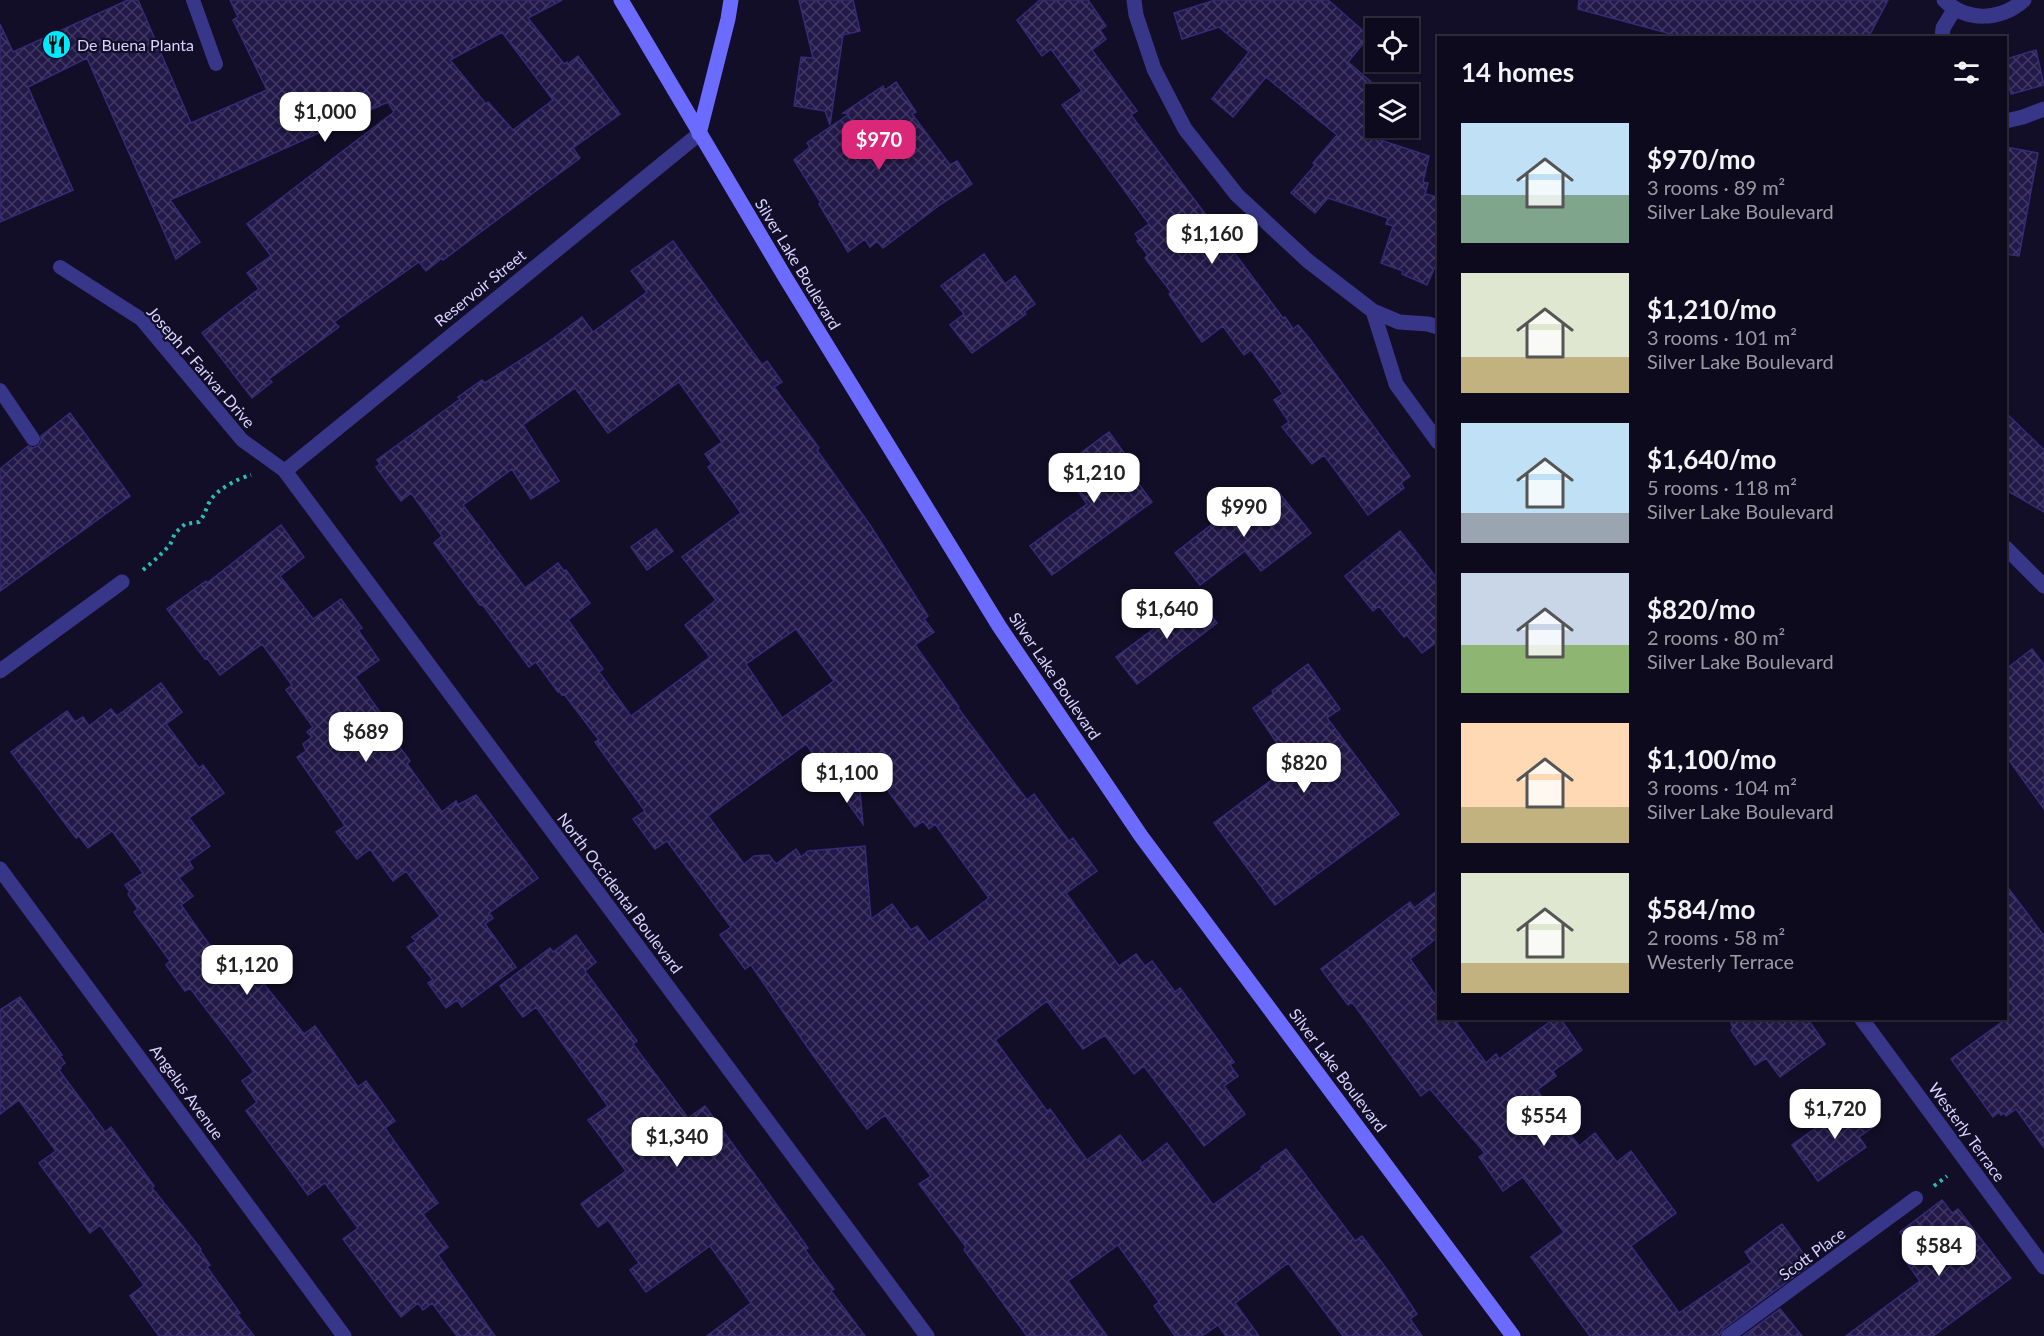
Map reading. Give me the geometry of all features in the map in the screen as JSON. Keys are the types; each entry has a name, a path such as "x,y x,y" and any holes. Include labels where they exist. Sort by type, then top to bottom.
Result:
{"main road":[{"name":"Silver Lake Boulevard","path":"621,0 866,411 999,626 1148,845 1513,1336"},
{"path":"699,134 731,0"}],"street":[{"path":"1134,0 1136,15 1154,69 1185,129 1238,195 1308,261 1373,311 1399,322 1437,327"},
{"path":"1942,36 1949,5 1990,18 2015,8 2024,0"},
{"path":"2007,121 2044,109"},
{"name":"Reservoir Street","path":"285,471 699,134"},
{"path":"1373,311 1396,384 1437,441"},
{"name":"North Occidental Boulevard","path":"285,471 927,1336"},
{"path":"2007,549 2044,586"},
{"path":"0,671 122,582"},
{"name":"Angelus Avenue","path":"0,869 344,1336"},
{"name":"Westerly Terrace","path":"1863,1020 2044,1267"}],"lane":[{"path":"193,0 216,64"},
{"name":"Joseph F Farivar Drive","path":"60,267 141,319 242,440 285,471"},
{"path":"0,390 33,439"},
{"name":"Scott Place","path":"1728,1336 1916,1198"}],"path":[{"path":"122,582 136,578 158,558 185,524 199,522 207,513 210,501 218,491 248,475 285,471"},
{"path":"1916,1198 1966,1162"}],"building":[{"path":"128,0 138,0 191,123 267,90 233,20 238,17 230,0 562,0 528,18 564,64 567,62 568,64 578,56 620,114 573,148 580,158 443,260 442,258 426,271 419,262 334,322 339,327 269,379 272,382 252,398 202,333 259,289 247,273 271,256 247,224 394,112 388,102 170,200 200,242 176,259 87,58 28,87 73,190 0,222 0,24 13,52","holes":["502,32 553,100 513,130 488,102 486,104 450,60"]},
{"path":"799,0 853,0 860,31 843,35 830,125 825,111 794,106 801,57 813,58"},
{"path":"1040,0 1088,0 1106,26 1100,30 1106,39 1092,50 1137,111 1131,115 1283,318 1285,317 1293,329 1298,325 1309,338 1410,476 1401,483 1404,488 1368,515 1324,455 1312,464 1282,427 1289,422 1274,400 1283,394 1251,350 1244,355 1223,326 1202,342 1169,294 1171,292 1145,258 1148,255 1137,241 1139,239 1135,234 1149,224 1062,105 1082,91 1051,49 1042,56 1017,20"},
{"path":"1215,0 1328,0 1365,32 1365,41 1348,62 1373,84 1365,84 1365,138 1374,138 1429,156 1423,182 1428,183 1425,194 1437,197 1437,262 1427,285 1402,274 1403,271 1381,263 1393,226 1386,224 1388,218 1328,198 1315,213 1291,193 1337,135 1266,77 1233,117 1212,99 1249,52 1219,27 1182,39 1174,13"},
{"path":"1579,0 1888,0 1869,36 1679,36 1578,9"},
{"path":"2036,50 2044,85 2011,94 2007,77 2007,59"},
{"path":"896,82 916,112 912,114 950,165 957,161 972,184 941,204 883,248 877,241 870,247 865,239 848,252 794,160 810,147 807,143 849,114 843,113 883,86 885,90"},
{"path":"2007,147 2038,153 2019,256 2007,254"},
{"path":"673,241 762,365 767,361 782,382 774,387 819,448 817,450 870,525 928,616 924,619 934,632 915,645 958,708 1027,800 1034,794 1069,841 1073,838 1097,871 1066,893 1119,966 1136,954 1145,966 1152,961 1175,992 1180,988 1234,1062 1230,1065 1238,1076 1224,1086 1245,1114 1204,1146 1144,1066 1134,1074 1105,1035 1083,1049 1047,1001 995,1040 1047,1111 1050,1109 1087,1160 1120,1135 1142,1163 1167,1143 1213,1205 1286,1149 1355,1241 1362,1236 1391,1275 1417,1314 1410,1319 1422,1336 1343,1336 1288,1263 1235,1303 1259,1336 1226,1336 1218,1325 1202,1336 1175,1336 1154,1306 1159,1302 1118,1245 1068,1281 1107,1336 1027,1336 964,1250 966,1247 919,1184 931,1176 885,1115 867,1129 751,965 745,969 720,935 731,927 667,841 655,849 633,819 645,811 595,742 599,740 536,662 529,667 482,604 480,605 434,543 442,536 411,493 401,501 376,467 380,464 377,460 482,380 485,383 547,343 582,317 593,332 647,292 631,271","holes":["679,382 722,442 705,454 712,464 708,467 741,513 682,557 716,600 685,625 710,657 631,716 599,672 603,669 568,620 590,603 566,570 564,571 558,563 525,588 463,505 512,469 531,499 559,481 523,425 575,388 608,433","796,629 834,681 782,718 746,664","806,744 863,824 856,748 915,827 923,821 929,829 935,824 989,898 929,942 917,926 911,930 892,904 871,919 865,846 808,851 801,857 796,849 776,864 769,855 754,856 744,864 708,816"]},
{"path":"984,254 1005,284 1015,276 1035,304 1024,312 1026,314 972,353 950,325 964,314 941,286"},
{"path":"70,413 130,496 0,591 0,469 28,446 33,448 38,446 41,436"},
{"path":"2007,414 2044,450 2044,512 2007,491"},
{"path":"1109,432 1130,461 1125,465 1152,502 1052,575 1030,546 1087,504 1068,477 1077,471 1070,461"},
{"path":"1251,494 1260,509 1280,494 1311,533 1261,571 1245,551 1200,585 1175,553"},
{"path":"281,525 304,557 280,576 313,619 341,599 362,628 358,630 379,660 355,677 382,715 378,718 410,761 407,764 442,812 456,801 458,805 476,795 538,878 489,913 493,918 485,924 516,967 462,1007 457,1000 446,1008 428,983 433,980 407,947 416,941 412,937 440,916 406,871 393,881 370,849 357,859 336,832 345,826 297,757 306,751 303,744 312,737 307,732 313,727 286,690 292,685 262,644 220,675 167,609 206,581 207,583"},
{"path":"656,529 673,551 647,570 631,547"},
{"path":"1400,531 1437,579 1437,642 1422,653 1407,635 1404,637 1379,606 1373,611 1345,576"},
{"path":"1195,594 1217,623 1137,684 1116,657 1175,613 1174,611"},
{"path":"2032,649 2044,665 2044,809 2007,757 2007,668"},
{"path":"1308,664 1340,709 1327,718 1399,814 1275,905 1214,823 1273,779 1268,772 1287,758 1253,708"},
{"path":"161,683 182,712 166,724 199,768 203,765 224,793 189,818 210,846 189,861 193,868 179,878 193,896 181,905 223,964 239,953 304,1034 315,1026 358,1087 366,1081 395,1121 385,1128 438,1203 423,1214 448,1247 438,1255 495,1336 457,1336 432,1303 423,1310 418,1303 401,1317 343,1239 358,1228 325,1183 308,1195 246,1111 257,1102 242,1081 254,1072 190,988 185,991 166,965 170,961 134,912 138,909 125,885 143,873 112,831 88,848 79,836 76,838 11,752 67,711 75,722 83,717 89,726 111,709 117,716"},
{"path":"2007,886 2044,936 2044,1148 2016,1109 2006,1116 1999,1112 1993,1117 1951,1059 2007,1020"},
{"path":"1437,891 1437,938 1410,959 1437,998 1437,1020 1454,1020 1486,1063 1496,1054 1499,1059 1552,1020 1561,1020 1582,1050 1553,1071 1556,1076 1537,1090 1579,1146 1595,1133 1617,1162 1631,1151 1676,1213 1631,1246 1679,1313 1752,1262 1745,1252 1782,1224 1811,1264 1723,1329 1719,1336 1590,1336 1531,1257 1564,1232 1523,1177 1503,1191 1479,1157 1485,1153 1430,1089 1421,1096 1352,1002 1348,1005 1321,969 1410,902 1414,908"},
{"path":"576,935 596,962 585,971 637,1041 633,1044 688,1118 705,1106 808,1248 805,1250 834,1289 831,1291 865,1336 707,1336 751,1303 710,1246 646,1292 630,1270 639,1263 608,1220 598,1227 581,1204 626,1171 588,1120 608,1106 536,1007 523,1017 500,986 550,948 553,952"},
{"path":"20,997 62,1055 60,1056 65,1063 59,1070 105,1132 111,1127 154,1186 152,1188 201,1249 210,1265 207,1267 254,1336 159,1336 130,1296 144,1285 100,1225 90,1233 39,1163 56,1151 19,1100 0,1114 0,1010"},
{"path":"1730,1020 1808,1020 1825,1044 1780,1077 1766,1058 1755,1065 1731,1030 1733,1028"},
{"path":"1855,1097 1876,1125 1859,1137 1866,1147 1818,1181 1792,1145"},
{"path":"1942,1200 1952,1213 1958,1209 2011,1278 1933,1336 1846,1336 1920,1281 1903,1258 1913,1251 1900,1232"},
{"path":"1780,1309 1802,1336 1743,1336"}],"place":[{"name":"De Buena Planta","path":"56,45"}]}
